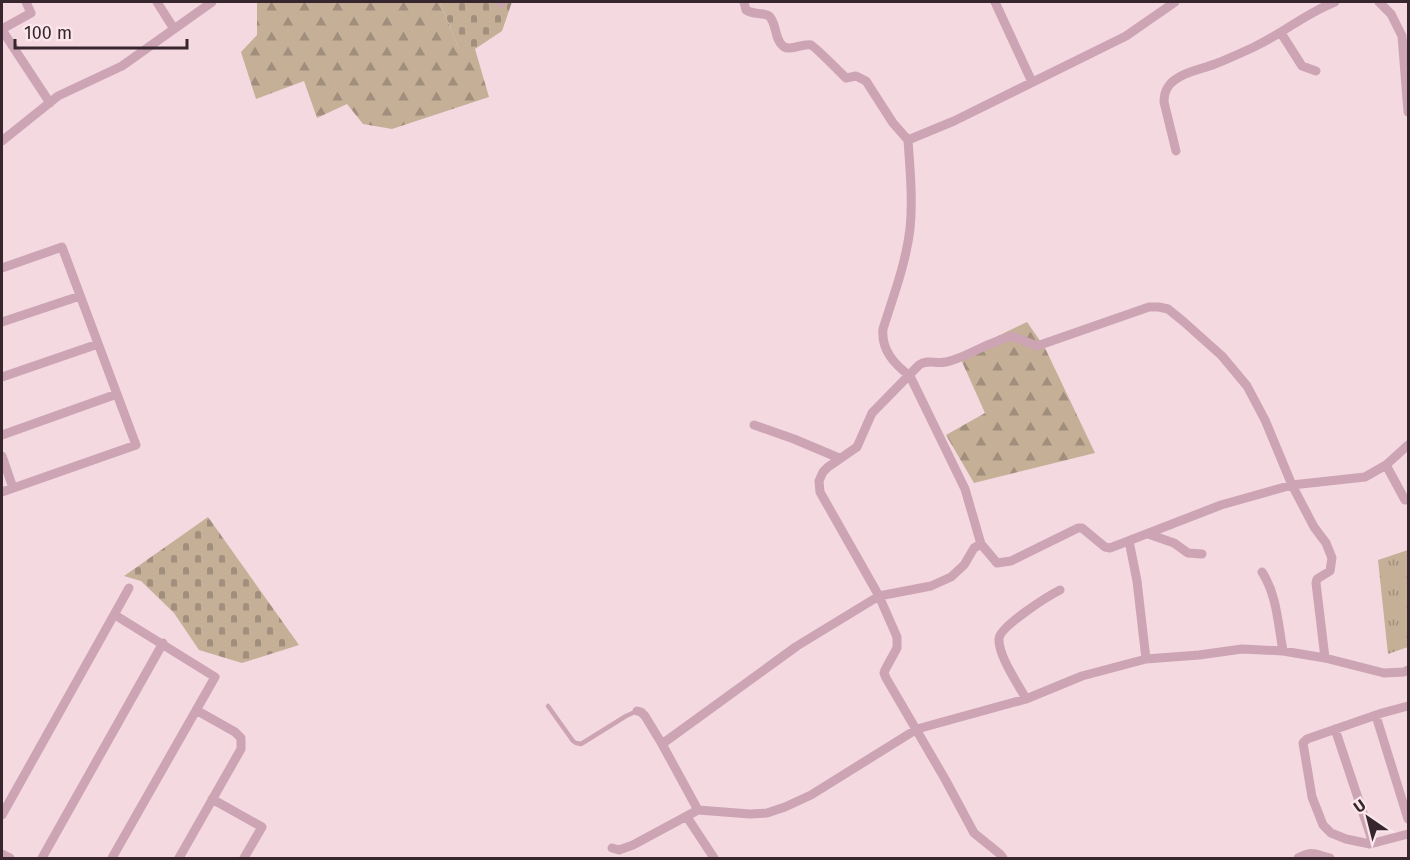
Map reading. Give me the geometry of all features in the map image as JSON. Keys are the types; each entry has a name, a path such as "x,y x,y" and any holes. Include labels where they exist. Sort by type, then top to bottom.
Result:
{"street":[{"path":"26,2 31,13 2,30 50,103"},
{"path":"157,2 174,29"},
{"path":"3,138 58,96 122,66 212,2"},
{"path":"744,2 746,10 751,14 764,14 771,19 784,48 812,46 846,78 856,76 866,81 893,123 908,140 911,184 910,228 882,337 890,359 895,366 909,376 965,489 981,543 997,563 1011,561 1078,528 1082,528 1106,548 1112,548 1221,505 1292,485 1365,477 1386,465 1408,445"},
{"path":"995,2 1032,82"},
{"path":"908,140 954,121 1126,36 1172,2"},
{"path":"1176,151 1164,102 1164,94 1170,84 1182,75 1245,51 1281,33 1315,10 1335,2"},
{"path":"1379,2 1406,35 1408,112"},
{"path":"1281,33 1302,66 1316,70"},
{"path":"2,268 62,247 136,445 2,492"},
{"path":"2,322 80,296"},
{"path":"1003,858 974,833 884,673 897,648 898,641 879,596 820,492 821,475 839,458 857,447 872,413 924,362 950,362 1012,336 1037,346 1149,307 1168,309 1222,357 1247,386 1265,420 1292,485 1314,527 1326,543 1332,558 1330,572 1317,579 1316,583 1325,658"},
{"path":"2,377 98,344"},
{"path":"2,435 117,394"},
{"path":"754,425 839,458"},
{"path":"2,456 13,488"},
{"path":"1386,465 1405,500"},
{"path":"1148,534 1174,543 1188,553 1202,554"},
{"path":"1129,541 1137,581 1146,659"},
{"path":"662,744 797,646 879,596 931,586 951,577 964,565 973,549 981,543"},
{"path":"1262,572 1274,598 1283,651"},
{"path":"2,815 129,588"},
{"path":"1026,699 1004,659 998,641 1000,634 1021,616 1060,590"},
{"path":"111,858 215,677 114,615"},
{"path":"42,858 163,644"},
{"path":"612,848 619,850 633,845 698,810 750,814 767,813 785,807 820,789 917,729 1026,699 1082,676 1146,659 1242,649 1283,651 1325,658 1384,673 1408,670"},
{"path":"1408,706 1307,739 1303,744 1312,797 1323,825 1331,833 1360,843 1373,843 1408,834"},
{"path":"179,858 241,749 241,738 235,732 196,710"},
{"path":"637,711 645,716 698,810"},
{"path":"1376,716 1408,819"},
{"path":"1335,729 1373,843"},
{"path":"213,799 262,827 244,858"},
{"path":"687,817 714,858"},
{"path":"1298,858 1312,853 1330,858"},
{"path":"2,854 10,858"}],"lane":[{"path":"548,706 573,741 581,744 637,711"}],"green space":[{"path":"257,2 440,2 459,49 475,49 489,97 392,129 363,124 347,104 317,118 304,81 256,99 241,52 257,35"},
{"path":"440,2 512,2 502,31 475,49 459,49"},
{"path":"1027,322 1045,348 1095,453 974,483 946,435 985,413 959,355"},
{"path":"208,517 299,645 242,663 199,650 174,613 141,581 124,576"},
{"path":"1408,550 1408,647 1388,654 1378,560"}]}
